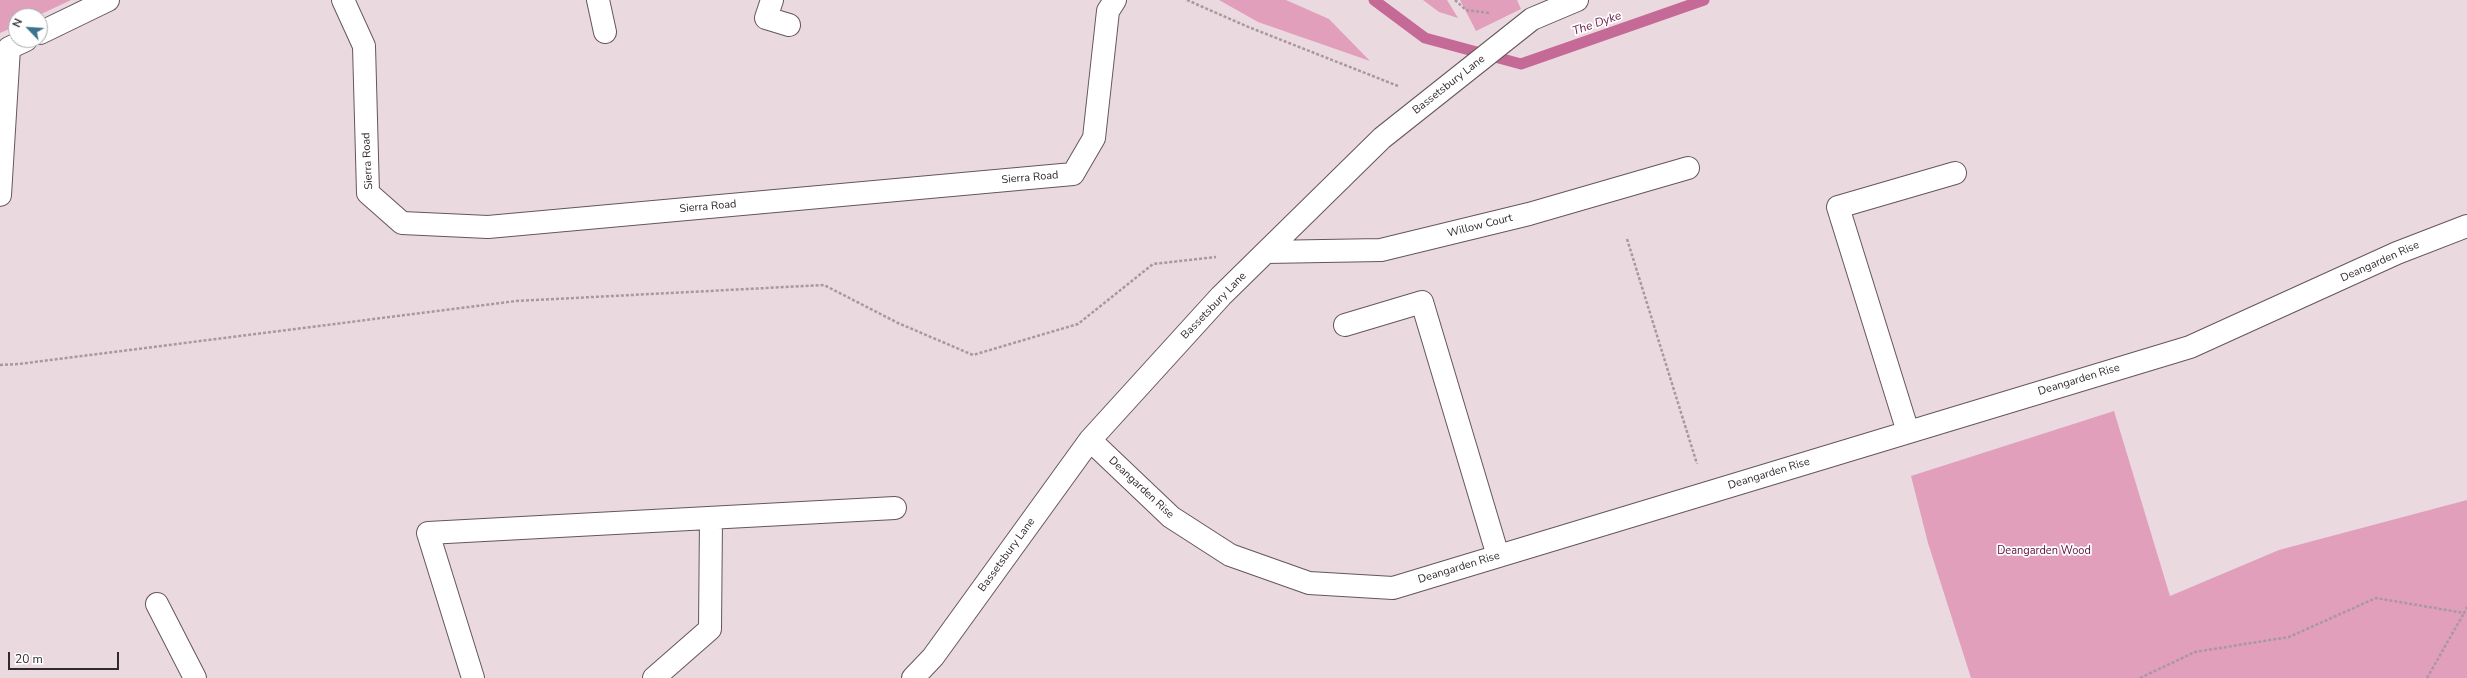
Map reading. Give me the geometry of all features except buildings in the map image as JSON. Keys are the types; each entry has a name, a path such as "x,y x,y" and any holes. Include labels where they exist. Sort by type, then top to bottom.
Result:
{"street":[{"path":"48,29 108,0"},
{"name":"Sierra Road","path":"343,0 364,46 368,193 402,223 488,227 1073,174 1094,138 1108,11 1115,0"},
{"path":"598,0 605,32"},
{"path":"772,0 766,18 789,25"},
{"name":"Bassetsbury Lane","path":"914,678 933,657 1090,440 1221,296 1382,138 1532,19 1577,0"},
{"path":"0,195 11,48"},
{"name":"Willow Court","path":"1266,252 1381,250 1529,214 1688,168"},
{"path":"1908,432 1838,207 1955,173"},
{"name":"Deangarden Rise","path":"1090,440 1171,517 1223,551 1309,583 1393,588 2190,347 2397,253 2467,226"},
{"path":"1345,325 1422,302 1498,556"},
{"path":"473,678 428,533 895,508"},
{"path":"654,678 710,629 711,518"},
{"path":"157,604 195,678"}],"path":[{"path":"1187,0 1246,26 1431,100"},
{"path":"1627,239 1697,465"},
{"path":"0,365 19,364 516,301 824,285 898,323 973,355 1078,324 1153,264 1266,252"},
{"path":"2140,678 2195,652 2289,637 2376,598 2464,613 2467,618"},
{"path":"2427,678 2467,607"}],"green space":[{"path":"0,0 71,0 48,11 48,8 8,8 8,30 0,33"},
{"path":"1219,0 1286,0 1329,19 1370,61 1258,22"},
{"path":"1423,0 1447,0 1458,18 1439,12"},
{"path":"1460,0 1517,0 1521,9 1476,31"},
{"name":"Deangarden Wood","path":"2114,411 2170,596 2279,550 2467,500 2467,678 1971,678 1928,543 1911,476"}],"waterway":[{"name":"The Dyke","path":"1374,0 1425,38 1521,64 1704,0"}]}
